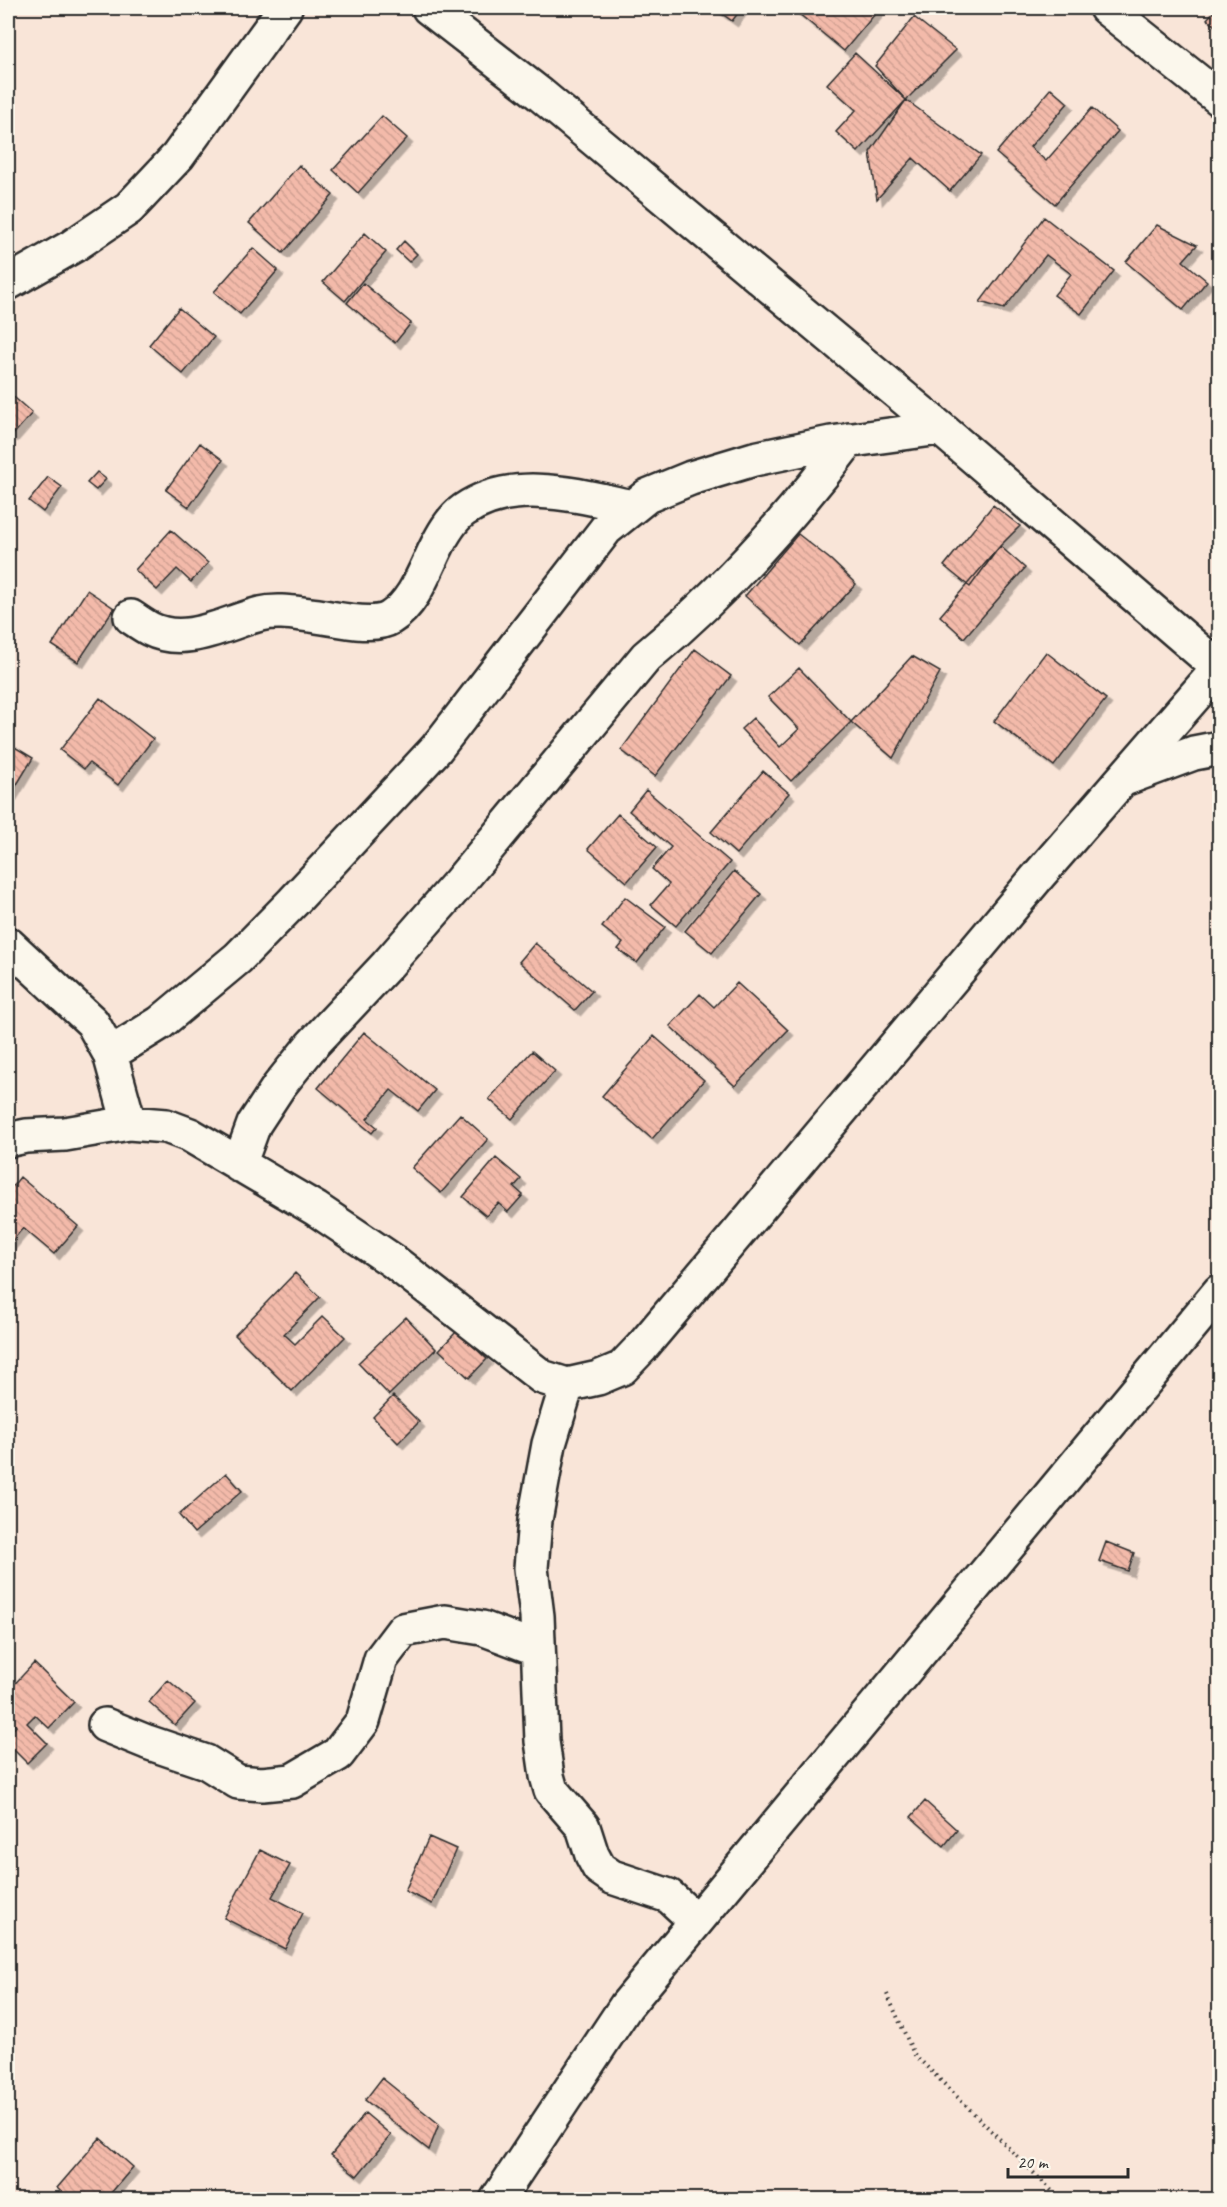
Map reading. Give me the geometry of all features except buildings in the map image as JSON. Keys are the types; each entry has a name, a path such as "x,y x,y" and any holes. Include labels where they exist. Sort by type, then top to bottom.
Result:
{"street":[{"path":"8,283 73,246 129,208 178,156 285,8"},
{"path":"8,1140 26,1136 65,1134 129,1123 166,1126 190,1135 316,1209 393,1261 542,1377 567,1385 598,1378 622,1368 1219,668 940,428 541,95 429,8"},
{"path":"1107,8 1220,99"},
{"path":"110,1054 160,1023 238,958 325,869 436,749 606,529 646,495 691,478 754,459 849,440 940,428"},
{"path":"239,1165 254,1124 279,1086 311,1046 387,965 458,884 646,657 683,626 768,541 849,440"},
{"path":"131,617 150,629 179,635 209,631 261,614 284,612 359,622 378,622 390,618 405,604 423,576 448,527 464,510 492,496 529,490 584,496 632,507"},
{"path":"1122,779 1194,753 1220,748"},
{"path":"8,944 92,1022 110,1054 129,1123"},
{"path":"496,2199 626,2006 1220,1291"},
{"path":"567,1385 549,1444 535,1520 531,1568 537,1616 542,1741 551,1790 583,1827 599,1868 612,1877 669,1896 696,1922"},
{"path":"105,1725 206,1762 238,1782 262,1784 292,1781 338,1754 363,1721 381,1659 403,1630 445,1622 482,1628 538,1649"}],"path":[{"path":"887,1994 914,2054 1061,2199"}]}
